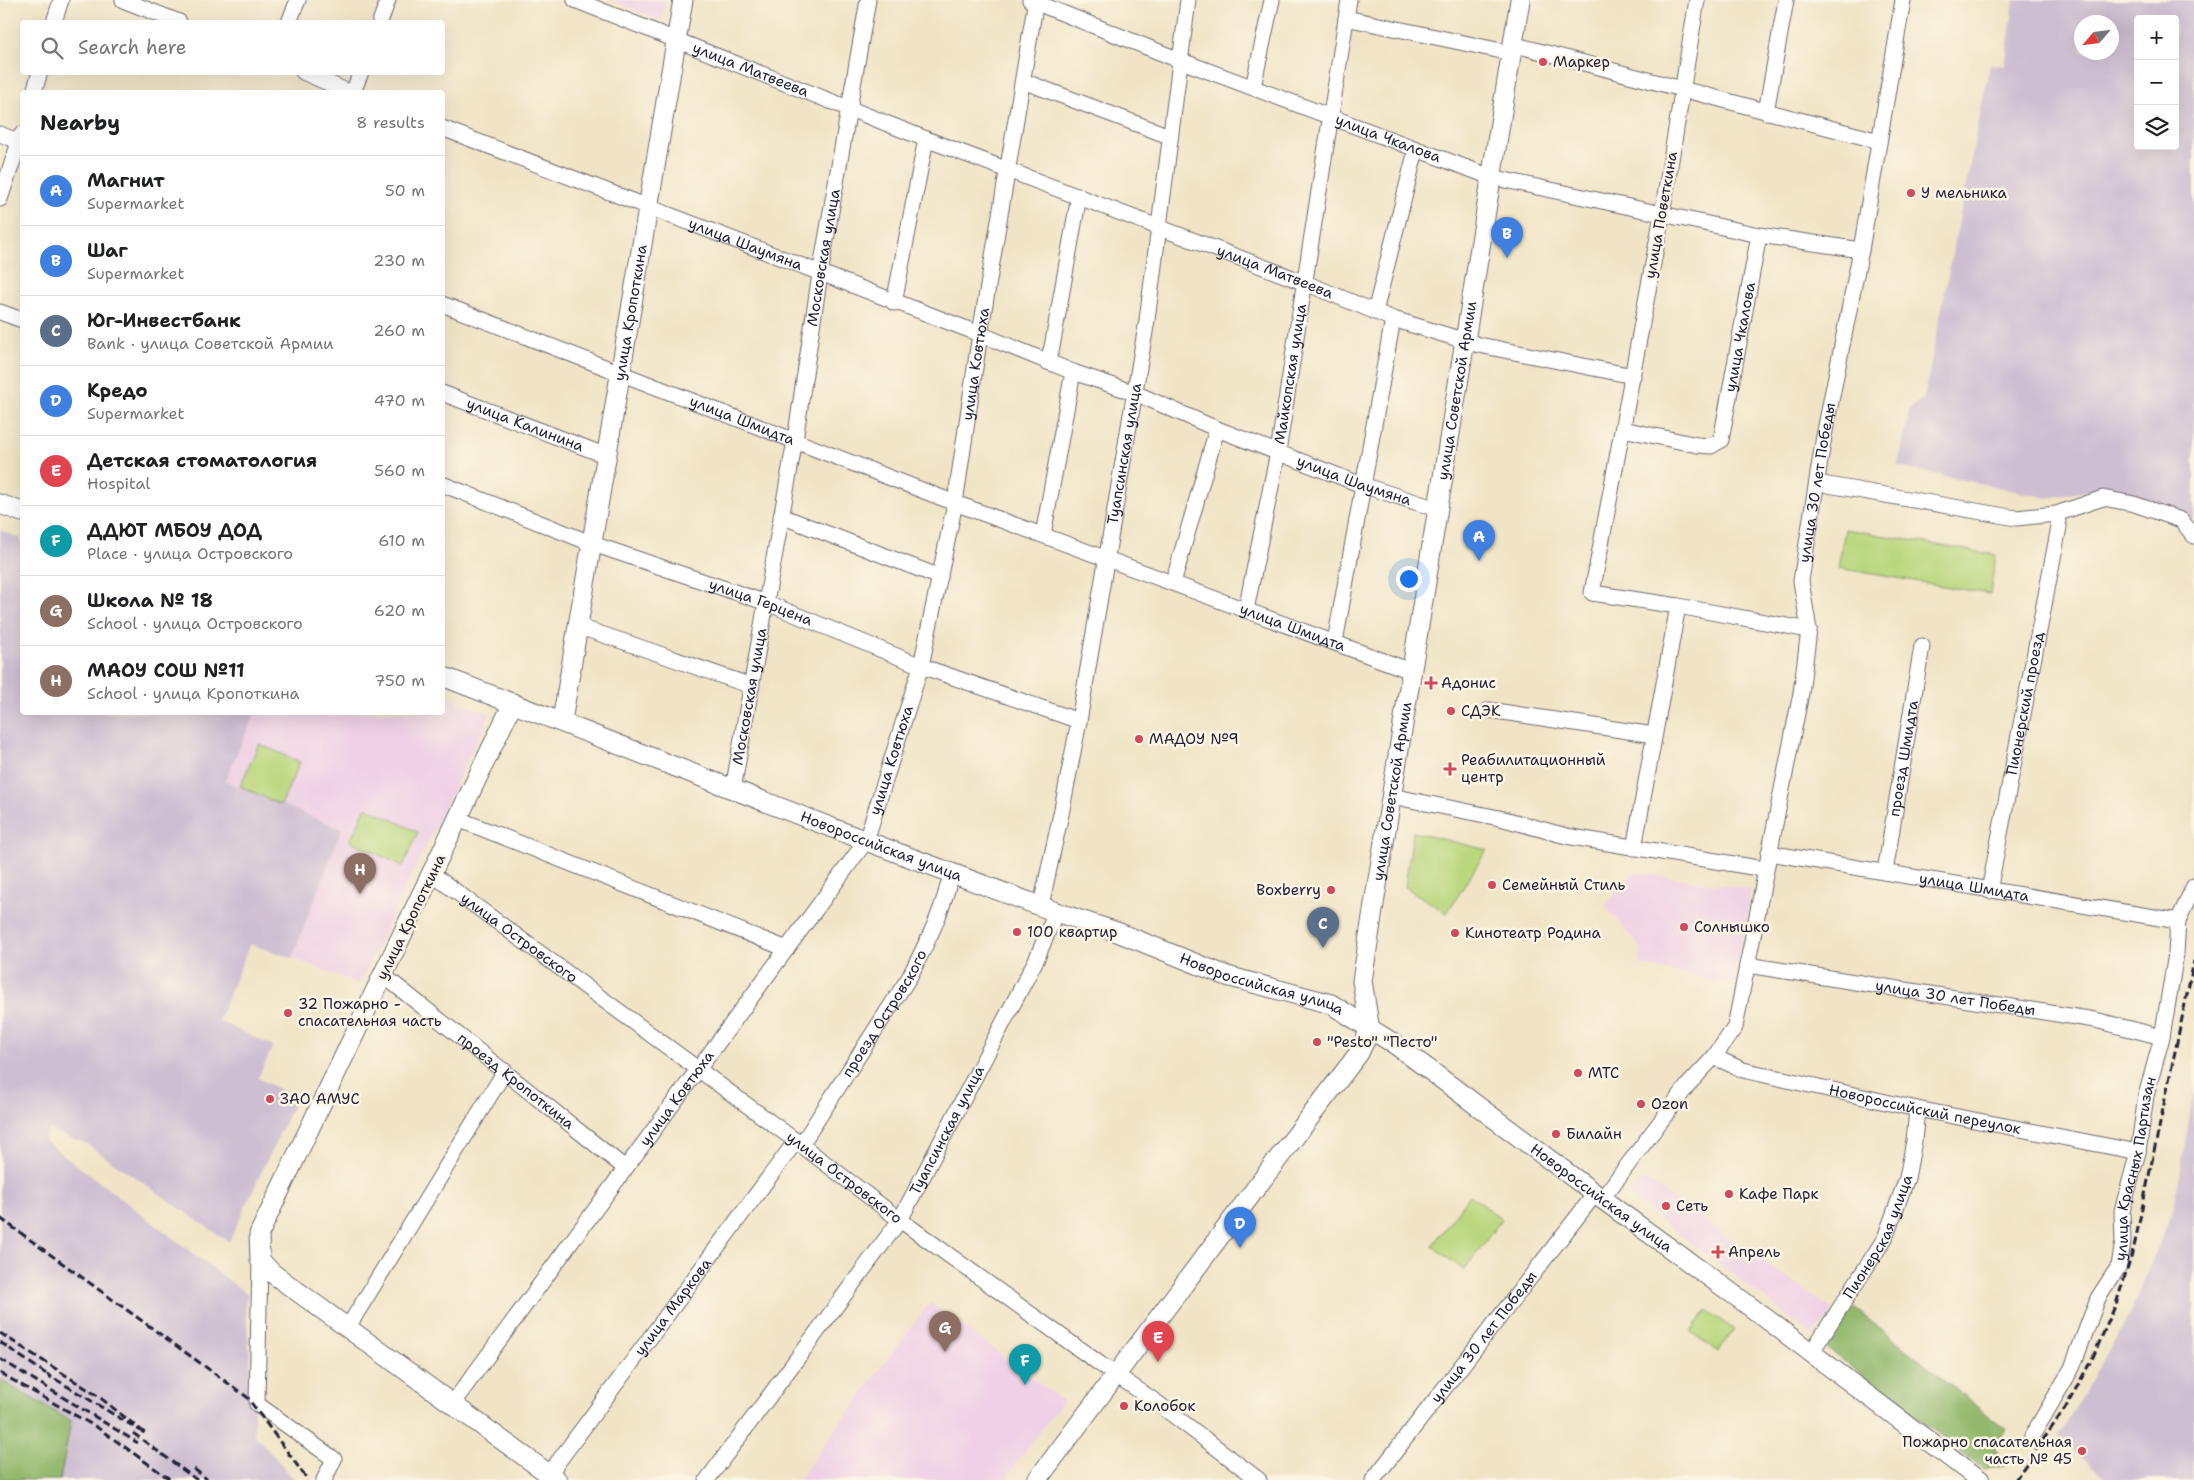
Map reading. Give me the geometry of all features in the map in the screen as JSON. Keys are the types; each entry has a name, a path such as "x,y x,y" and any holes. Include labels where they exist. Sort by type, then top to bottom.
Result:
{"main road":[{"name":"улица Кропоткина","path":"562,721 683,0"},
{"name":"улица Советской Армии","path":"1370,1030 1362,981 1520,0"},
{"path":"0,504 20,511"},
{"name":"Новороссийская улица","path":"445,677 562,721 866,841 1117,932 1226,976 1331,1004 1396,1045 1980,1480"},
{"name":"улица Кропоткина","path":"260,1260 259,1234 513,703"},
{"path":"1037,1480 1359,1054 1370,1030"},
{"name":"улица Маркова","path":"260,1260 272,1273 453,1403 553,1478"}],"street":[{"path":"55,20 61,0"},
{"path":"122,0 174,20"},
{"path":"290,20 298,0"},
{"path":"381,20 388,0"},
{"name":"улица Матвеева","path":"575,0 926,139 1303,282 1393,320 1464,342 1633,376"},
{"name":"Московская улица","path":"733,789 767,602 820,274 868,0"},
{"name":"Туапсинская улица","path":"707,1480 900,1220 1037,958 1048,908 1062,814 1147,320 1169,136 1188,0"},
{"path":"1253,87 1272,0"},
{"name":"Майкопская улица","path":"1246,610 1278,452 1303,282 1349,0"},
{"name":"улица Поветкина","path":"1678,606 1592,593 1662,215 1697,0"},
{"path":"1766,112 1786,0"},
{"name":"улица 30 лет Победы","path":"1373,1480 1598,1196 1688,1085 1714,1057 1734,1026 1764,869 1769,853 1801,693 1809,630 1801,581 1817,483 1880,141 1903,0"},
{"name":"улица Чкалова","path":"1034,1 1179,60 1491,177 1759,235 1860,250"},
{"name":"улица Ковтюха","path":"453,1403 866,841 921,666 955,503 980,334 1023,81 1034,1"},
{"path":"1346,18 1512,49 1880,141"},
{"path":"35,90 39,75"},
{"path":"309,75 345,90"},
{"path":"355,90 360,75"},
{"path":"1023,81 1169,136"},
{"name":"улица Шаумяна","path":"445,129 648,206 894,303 980,334 1073,372 1135,392 1217,429 1362,485 1437,508"},
{"path":"0,134 20,139"},
{"path":"894,303 926,139"},
{"path":"0,199 20,145"},
{"path":"1375,312 1416,150"},
{"path":"1047,362 1052,347 1079,196"},
{"name":"улица Чкалова","path":"1623,429 1697,445 1710,446 1721,440 1759,235"},
{"name":"улица Шмидта","path":"445,305 955,503 1411,671"},
{"path":"0,312 20,319"},
{"path":"1335,642 1393,320"},
{"path":"1043,535 1073,372"},
{"name":"улица Калинина","path":"445,394 607,456"},
{"path":"1174,583 1217,429"},
{"path":"1817,483 2016,518 2056,514 2103,498 2134,504 2181,520 2194,536"},
{"name":"улица Герцена","path":"445,485 593,544 767,602 921,666 1079,721"},
{"name":"Пионерский проезд","path":"1989,891 2059,526 2056,514"},
{"path":"781,516 940,577"},
{"path":"1634,848 1678,606 1809,630"},
{"path":"579,627 752,686"},
{"name":"проезд Шмидта","path":"1885,872 1922,646"},
{"path":"1489,710 1654,735"},
{"path":"1391,796 1504,819 1566,836 1764,869"},
{"path":"458,819 787,948"},
{"name":"улица Шмидта","path":"1769,853 2178,921"},
{"name":"проезд Островского","path":"798,1143 910,976 949,886 951,872"},
{"name":"улица Островского","path":"432,874 698,1068 900,1220 1156,1402 1258,1480"},
{"name":"улица Красных Партизан","path":"2032,1436 2072,1368 2098,1298 2119,1266 2123,1242 2122,1211 2138,1152 2146,1096 2162,1037 2176,954 2178,921 2194,886"},
{"name":"улица 30 лет Победы","path":"1747,965 2095,1020 2162,1037"},
{"name":"проезд Кропоткина","path":"383,975 625,1168"},
{"name":"Новороссийский переулок","path":"1714,1057 1743,1070 1917,1109 2138,1152"},
{"path":"348,1327 505,1071"},
{"name":"Пионерская улица","path":"1811,1353 1884,1238 1907,1178 1914,1141 1917,1109"},
{"name":"улица Маркова","path":"553,1478 798,1143"},
{"path":"260,1260 257,1404 334,1459 324,1480"}],"shaded area":[{"path":"610,0 666,0 662,21"},
{"path":"2014,0 2194,0 2194,521 2097,489 2048,498 1898,466 1910,408 1924,398 1990,64 2005,66"},
{"path":"0,530 20,538 20,715 254,715 225,781 342,829 292,958 250,944 218,1021 273,1046 258,1078 296,1098 229,1242 85,1143 49,1130 44,1140 248,1295 245,1304 254,1402 254,1434 295,1480 0,1480"},
{"path":"445,697 490,714 359,984 292,958 342,829 225,781 254,715 445,715"},
{"name":"Солнышко","path":"1633,872 1751,889 1734,985 1640,965 1641,948 1605,906"},
{"path":"2194,1090 2194,1480 2108,1480 2058,1437 2129,1315 2174,1209"},
{"path":"1644,1178 1833,1310 1814,1336 1629,1196"},
{"path":"930,1302 1063,1401 1004,1480 798,1480"}],"green space":[{"path":"1845,529 1996,555 1990,594 1838,568"},
{"path":"259,744 300,762 281,805 240,786"},
{"path":"366,807 418,832 403,866 350,841"},
{"path":"1413,832 1487,850 1447,913 1405,887"},
{"path":"1470,1195 1502,1219 1464,1270 1432,1246"},
{"path":"1854,1308 2006,1429 1994,1448 2006,1465 1984,1469 1822,1344"},
{"path":"1707,1310 1734,1330 1718,1352 1691,1332"},
{"path":"0,1380 71,1421 60,1480 0,1480"}],"railway":[{"path":"2015,1480 2066,1407 2093,1357 2116,1304 2134,1247 2194,961"},
{"path":"0,1218 247,1397 308,1480"},
{"path":"0,1333 98,1396 146,1434 47,1374"},
{"path":"0,1342 52,1378"},
{"path":"0,1359 138,1443"},
{"path":"0,1373 98,1428 171,1480"},
{"path":"133,1433 197,1480"},
{"path":"194,1469 208,1480"}],"place":[{"name":"Маркер","path":"1543,62"},
{"name":"У мельника","path":"1911,193"},
{"name":"Шаг","path":"1507,258"},
{"name":"Магнит","path":"1479,561"},
{"name":"Адонис","path":"1431,683"},
{"name":"СДЭК","path":"1451,711"},
{"name":"МАДОУ №9","path":"1139,739"},
{"name":"Реабилитационный центр","path":"1450,769"},
{"name":"Семейный Стиль","path":"1492,885"},
{"name":"Boxberry","path":"1331,890"},
{"name":"МАОУ СОШ №11","path":"360,894"},
{"name":"Солнышко","path":"1684,927"},
{"name":"100 квартир","path":"1017,932"},
{"name":"Кинотеатр Родина","path":"1455,933"},
{"name":"Юг-Инвестбанк","path":"1323,948"},
{"name":"32 Пожарно - спасательная часть","path":"288,1013"},
{"name":"\"Pesto\" \"Песто\"","path":"1317,1042"},
{"name":"МТС","path":"1578,1073"},
{"name":"ЗАО АМУС","path":"270,1099"},
{"name":"Ozon","path":"1641,1104"},
{"name":"Билайн","path":"1556,1134"},
{"name":"Кафе Парк","path":"1729,1194"},
{"name":"Сеть","path":"1666,1206"},
{"name":"Кредо","path":"1240,1248"},
{"name":"Апрель","path":"1718,1252"},
{"name":"Школа № 18","path":"945,1352"},
{"name":"Детская стоматология","path":"1158,1362"},
{"name":"ДДЮТ МБОУ ДОД","path":"1025,1385"},
{"name":"Колобок","path":"1124,1406"},
{"name":"Пожарно спасательная часть № 45","path":"2082,1451"}]}
